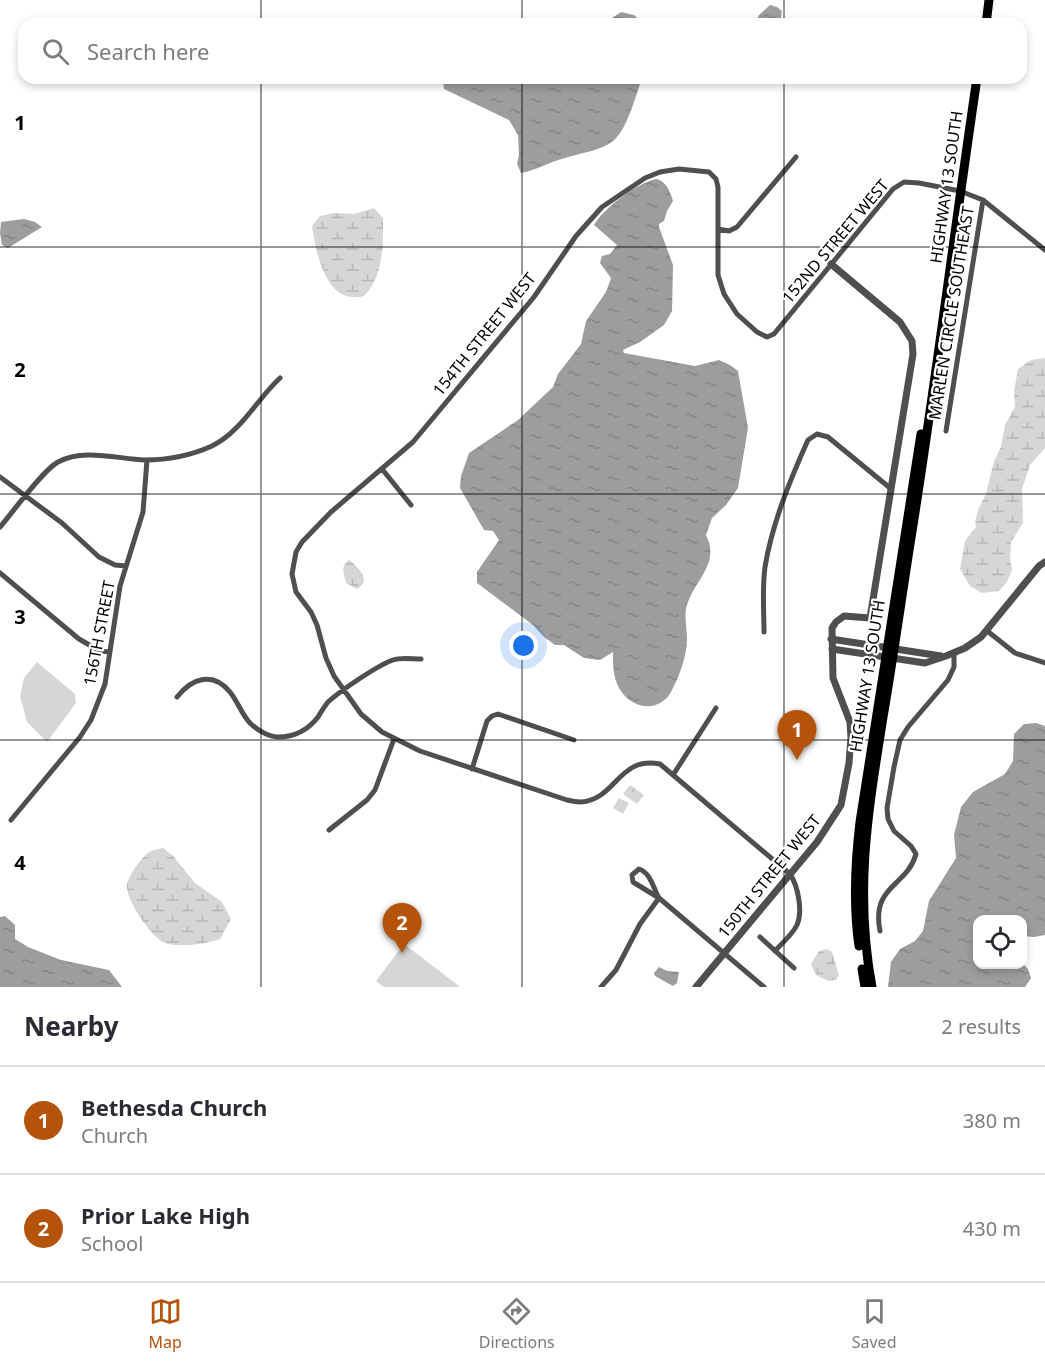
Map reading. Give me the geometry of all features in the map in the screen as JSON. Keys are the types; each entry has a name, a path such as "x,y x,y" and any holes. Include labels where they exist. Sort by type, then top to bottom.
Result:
{"main road":[{"path":"987,18 989,0"},
{"name":"HIGHWAY 13 SOUTH","path":"872,987 864,936 863,856 918,450 934,371 976,84"},
{"name":"HIGHWAY 13 SOUTH","path":"865,987 857,931 855,872 860,822 889,653"}],"street":[{"path":"718,229 729,231 737,227 796,157"},
{"name":"154TH STREET WEST","path":"343,690 326,657 311,612 297,592 292,574 296,552 302,542 331,513 413,442 534,297 576,236 602,207 645,178 660,172 679,169 709,172 716,178 718,187 718,229"},
{"name":"152ND STREET WEST","path":"718,229 718,276 724,294 737,314 766,337 774,334 893,189 904,182 960,191"},
{"path":"960,191 983,200 1045,250"},
{"name":"MARLEN CIRCLE SOUTHEAST","path":"946,431 983,200"},
{"path":"831,264 900,322 912,341 913,354 870,618 844,616 832,628 831,639 925,663 950,655 981,637 1039,566 1045,562"},
{"path":"0,527 46,472 58,462 82,456 147,460 193,453 213,445 236,428 266,391 280,378"},
{"path":"764,632 765,568 775,524 808,440 817,434 828,436 890,488"},
{"name":"156TH STREET","path":"11,820 80,737 91,720 105,684 120,586 143,512 147,460"},
{"path":"382,469 411,505"},
{"path":"0,477 62,523 99,557 115,565 126,566"},
{"path":"0,573 80,639 100,651 110,652"},
{"path":"986,630 1015,653 1045,663"},
{"name":"150TH STREET WEST","path":"696,987 817,842 841,805 851,738 850,722 833,678 831,639"},
{"path":"832,649 889,653"},
{"path":"880,932 879,907 882,899 910,866 916,854 911,846 894,831 888,819 891,784 900,740 908,727 948,680 954,667 950,655"},
{"path":"177,697 186,686 201,680 212,680 231,693 249,723 261,732 276,738 293,736 305,730 326,704 343,690 394,659 421,659"},
{"path":"343,690 361,714 394,739 420,751 567,800 582,802 605,792 631,767 640,763 660,764 790,874 797,887 798,922 775,951"},
{"path":"674,775 716,708"},
{"path":"472,769 487,721 498,714 574,740"},
{"path":"329,830 367,800 375,790 394,739"},
{"path":"659,898 650,878 643,870 639,869 632,875 633,882 659,898 764,987"},
{"path":"601,987 616,970 640,924 659,898"},
{"path":"760,937 794,968"}],"green space":[{"path":"374,208 383,218 381,258 376,277 363,296 343,295 328,280 323,269 312,226 320,216 334,213 354,214"},
{"path":"1045,358 1045,448 1030,465 1022,489 1023,523 1011,542 1012,570 1007,582 999,591 982,593 970,586 960,569 965,541 976,527 978,510 986,494 994,461 1001,447 1005,425 1015,407 1014,391 1018,369 1031,360"},
{"path":"349,560 360,570 364,578 357,589 346,583 344,567"},
{"path":"37,662 75,694 76,703 47,742 27,722 20,696 24,678"},
{"path":"630,785 644,795 637,804 623,794"},
{"path":"619,798 629,803 623,814 613,808"},
{"path":"163,848 173,856 195,883 222,902 231,919 220,939 207,943 174,945 156,937 139,916 128,893 127,883 135,868 149,852"},
{"path":"404,944 459,987 384,987 376,981"},
{"path":"827,949 832,952 839,975 836,980 828,981 816,975 811,964 819,951"}],"water":[{"path":"770,5 782,11 781,18 757,18"},
{"path":"621,12 637,18 612,18"},
{"path":"443,84 640,84 627,121 613,141 596,149 521,173 517,164 518,135 509,120 444,89"},
{"path":"656,179 665,184 673,201 664,221 659,224 673,265 672,311 664,325 640,342 623,350 624,353 695,366 719,360 730,365 738,371 748,428 738,488 726,505 712,518 706,535 710,545 709,562 687,606 685,615 687,646 680,673 666,699 659,704 645,706 630,701 619,688 614,675 613,652 600,660 584,658 564,645 555,645 533,625 477,583 477,572 499,540 493,531 484,530 460,488 461,476 469,453 518,420 553,387 558,374 581,344 586,321 606,292 611,278 600,263 602,256 610,254 617,245 594,225 605,211 622,197 640,185"},
{"path":"24,219 42,227 8,248 2,245 1,222"},
{"path":"1036,723 1045,726 1045,935 1027,936 1027,915 973,915 973,969 1027,968 1031,978 1025,987 888,987 891,962 900,949 915,941 923,931 929,901 956,858 954,835 961,807 973,792 1005,774 1013,761 1014,734 1024,724"},
{"path":"5,916 15,925 15,939 28,947 61,960 109,970 122,987 0,987 0,917"},
{"path":"659,967 667,971 679,972 677,983 673,986 655,976 654,973"}],"place":[{"name":"Bethesda Church","path":"797,760"},
{"name":"Prior Lake High","path":"402,953"}]}
